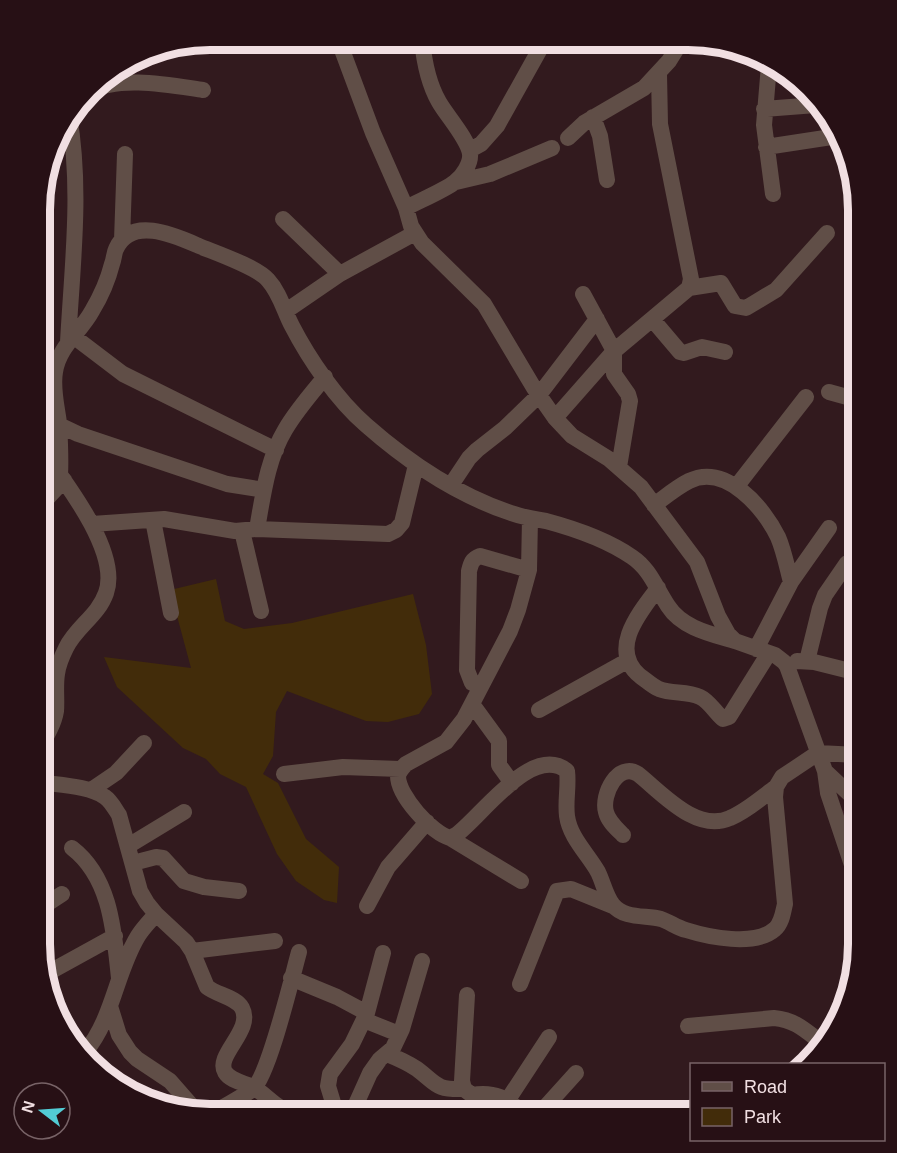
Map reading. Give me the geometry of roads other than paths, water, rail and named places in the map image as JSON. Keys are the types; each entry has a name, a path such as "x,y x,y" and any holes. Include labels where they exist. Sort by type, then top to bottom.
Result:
{"street":[{"path":"342,50 373,134 415,233 422,243 484,304 538,395 555,418 580,443 619,467 641,487 698,562 718,616 728,634 735,641"},
{"path":"424,50 433,91 470,150 468,165 456,182"},
{"path":"470,150 490,136 539,50"},
{"path":"568,138 593,117 633,96 659,74 675,50"},
{"path":"768,71 764,109 766,147 773,194"},
{"path":"659,74 660,124 691,279 689,288"},
{"path":"108,85 147,83 203,90"},
{"path":"764,109 809,106"},
{"path":"593,117 600,136 608,180"},
{"path":"70,339 76,199 75,158 71,130"},
{"path":"766,147 830,136"},
{"path":"406,208 456,182 490,174 552,148"},
{"path":"122,240 125,154"},
{"path":"283,219 340,274"},
{"path":"50,491 62,478 54,375 60,355 70,339 84,324 100,296 116,249 122,240 132,232 145,230 163,232 262,273 275,289 297,335 346,406 364,424 416,465 484,503 513,514 583,532 610,543 644,567 668,607 687,624 762,651 784,662 807,661 847,671"},
{"path":"286,311 340,274 415,233"},
{"path":"555,418 615,351 689,288 721,283 735,306 746,308 776,290 827,233"},
{"path":"583,294 615,351 614,374 628,394 631,407 619,467"},
{"path":"451,486 469,458 495,437 538,395 597,319"},
{"path":"652,319 680,352 684,353 702,347 725,352"},
{"path":"70,339 123,374 276,450"},
{"path":"261,611 249,530 284,431 325,377"},
{"path":"829,392 848,397"},
{"path":"736,487 806,397"},
{"path":"59,425 88,438 227,484 264,490"},
{"path":"50,461 92,524 106,561 107,592 93,616 77,631 66,647 57,673 56,712 50,728"},
{"path":"92,524 176,520 218,530 388,534 402,523 416,465"},
{"path":"654,505 690,480 719,478 736,487 753,503 774,530 779,539 791,582"},
{"path":"521,881 438,833 412,807 398,777 400,769 406,764 446,742 464,719 482,686 519,610 529,570 530,518"},
{"path":"153,520 171,613"},
{"path":"658,588 634,622 627,639 627,661 634,671 655,688 701,697 723,719 729,717 762,651 791,582 829,528"},
{"path":"482,686 472,683 466,670 471,564 474,558 480,556 529,570"},
{"path":"807,661 820,608 832,584 847,563"},
{"path":"539,710 627,661"},
{"path":"784,662 825,771 828,793 847,850"},
{"path":"50,668 57,673"},
{"path":"472,704 499,741 500,765 512,783"},
{"path":"50,783 99,785 144,743"},
{"path":"623,836 611,823 605,805 611,784 627,770 638,774 684,811 707,821 719,822 737,815 776,787 782,777 818,753 847,754"},
{"path":"450,838 461,831 524,773 547,763 560,766 567,771 567,818 570,830 597,871 614,906"},
{"path":"284,774 343,767 400,769"},
{"path":"825,771 847,792"},
{"path":"99,785 119,816 140,891 147,903 186,942 207,987 234,1000 241,1005 244,1011 242,1028 223,1065 225,1073 255,1088 273,1103"},
{"path":"520,984 557,891 571,889 614,906 625,913 660,919 683,930 724,938 758,937 774,930 782,919 785,904 776,787"},
{"path":"128,846 184,812"},
{"path":"367,906 388,867 426,822"},
{"path":"72,848 90,866 99,880 112,918 119,982"},
{"path":"132,863 156,856 163,858 184,881 194,885 239,891"},
{"path":"50,902 62,894"},
{"path":"88,1048 110,1006 139,935 156,914"},
{"path":"52,971 115,936"},
{"path":"192,951 275,941"},
{"path":"230,1103 255,1088 272,1048 299,952"},
{"path":"336,1103 328,1086 330,1074 352,1044 365,1017 383,953"},
{"path":"347,1103 393,1048 422,961"},
{"path":"291,978 337,997 365,1017 399,1034"},
{"path":"464,1089 462,1081 467,995"},
{"path":"110,1006 119,1035 130,1052 170,1081 188,1102"},
{"path":"688,1026 784,1019 798,1025 816,1039"},
{"path":"507,1101 549,1037"},
{"path":"387,1054 410,1065 436,1085 464,1089 472,1095 487,1092 510,1103"},
{"path":"549,1103 576,1073"}]}
